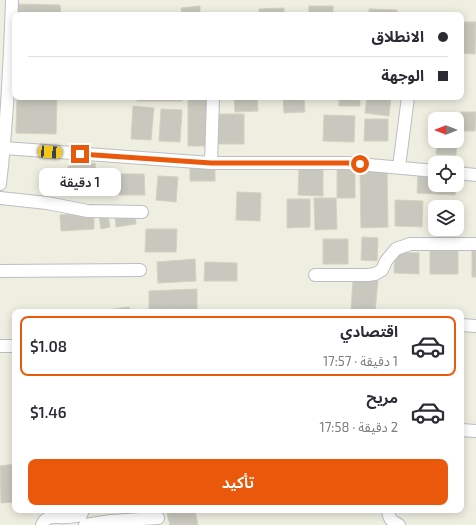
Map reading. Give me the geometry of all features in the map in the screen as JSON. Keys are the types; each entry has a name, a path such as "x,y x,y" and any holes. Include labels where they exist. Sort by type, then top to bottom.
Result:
{"street":[{"path":"0,184 4,148 5,75 12,0"},
{"path":"211,163 213,100"},
{"path":"399,167 408,100"},
{"path":"4,148 211,163 348,163 428,170"},
{"path":"464,174 476,175"},
{"path":"0,198 47,203 88,211 142,212"},
{"path":"315,275 375,274 382,270 386,261 396,249 410,244 476,244"},
{"path":"0,272 140,270"},
{"path":"464,325 476,326"},
{"path":"0,346 12,346"},
{"path":"464,430 476,431"},
{"path":"42,525 44,521 50,517 67,518 81,515 81,513"},
{"path":"388,513 389,518 394,523 399,525"},
{"path":"85,525 111,521 158,518"}],"building":[{"path":"17,4 60,5 61,12 17,12"},
{"path":"200,6 200,12 182,12 181,8"},
{"path":"309,6 333,6 333,12 309,12"},
{"path":"284,8 284,12 259,12 259,9"},
{"path":"369,9 397,10 397,12 369,12"},
{"path":"464,22 476,22 475,54 464,53"},
{"path":"17,100 57,100 56,134 16,133"},
{"path":"137,100 182,100 182,101"},
{"path":"188,100 207,100 207,146 188,146"},
{"path":"234,100 257,100 258,111 235,112"},
{"path":"283,100 304,100 305,112 284,113"},
{"path":"339,100 360,100 360,106 339,106"},
{"path":"367,100 391,100 389,116 365,113"},
{"path":"133,106 154,108 151,140 131,139"},
{"path":"161,109 182,110 180,142 159,141"},
{"path":"464,112 476,112 475,131 464,131"},
{"path":"217,114 244,114 244,144 217,144"},
{"path":"324,115 355,116 354,142 323,141"},
{"path":"365,119 388,119 388,141 364,141"},
{"path":"436,148 456,148 456,155 436,154"},
{"path":"95,163 97,183 70,186 68,166"},
{"path":"190,167 215,168 215,181 190,181"},
{"path":"299,167 323,167 323,196 298,195"},
{"path":"337,169 355,169 355,198 337,198"},
{"path":"360,170 387,170 388,227 361,228"},
{"path":"118,174 144,174 145,195 118,195"},
{"path":"418,175 428,176 428,192 455,192 455,195 417,193"},
{"path":"158,176 178,177 176,202 156,200"},
{"path":"237,192 261,193 260,221 236,220"},
{"path":"314,198 336,198 337,229 315,230"},
{"path":"287,199 310,199 310,227 287,228"},
{"path":"395,200 423,201 422,227 395,226"},
{"path":"94,213 94,229 61,231 60,215"},
{"path":"135,214 136,224 116,227 115,217"},
{"path":"108,215 110,227 101,229 99,216"},
{"path":"146,229 177,229 176,252 145,252"},
{"path":"362,237 378,238 377,261 361,260"},
{"path":"323,239 348,239 348,264 323,264"},
{"path":"472,248 476,248 476,277 472,277"},
{"path":"430,249 458,249 458,274 430,274"},
{"path":"395,252 419,253 419,274 394,273"},
{"path":"195,259 196,281 158,283 157,262"},
{"path":"205,262 237,263 237,281 204,281"},
{"path":"353,279 378,280 375,309 351,309"},
{"path":"197,289 197,309 149,309 149,291"},
{"path":"129,307 129,309 114,309"},
{"path":"12,464 12,502 1,503 0,466"},
{"path":"167,513 196,513 198,525 170,525"}],"route":[{"path":"80,154 211,163 360,164"}]}
